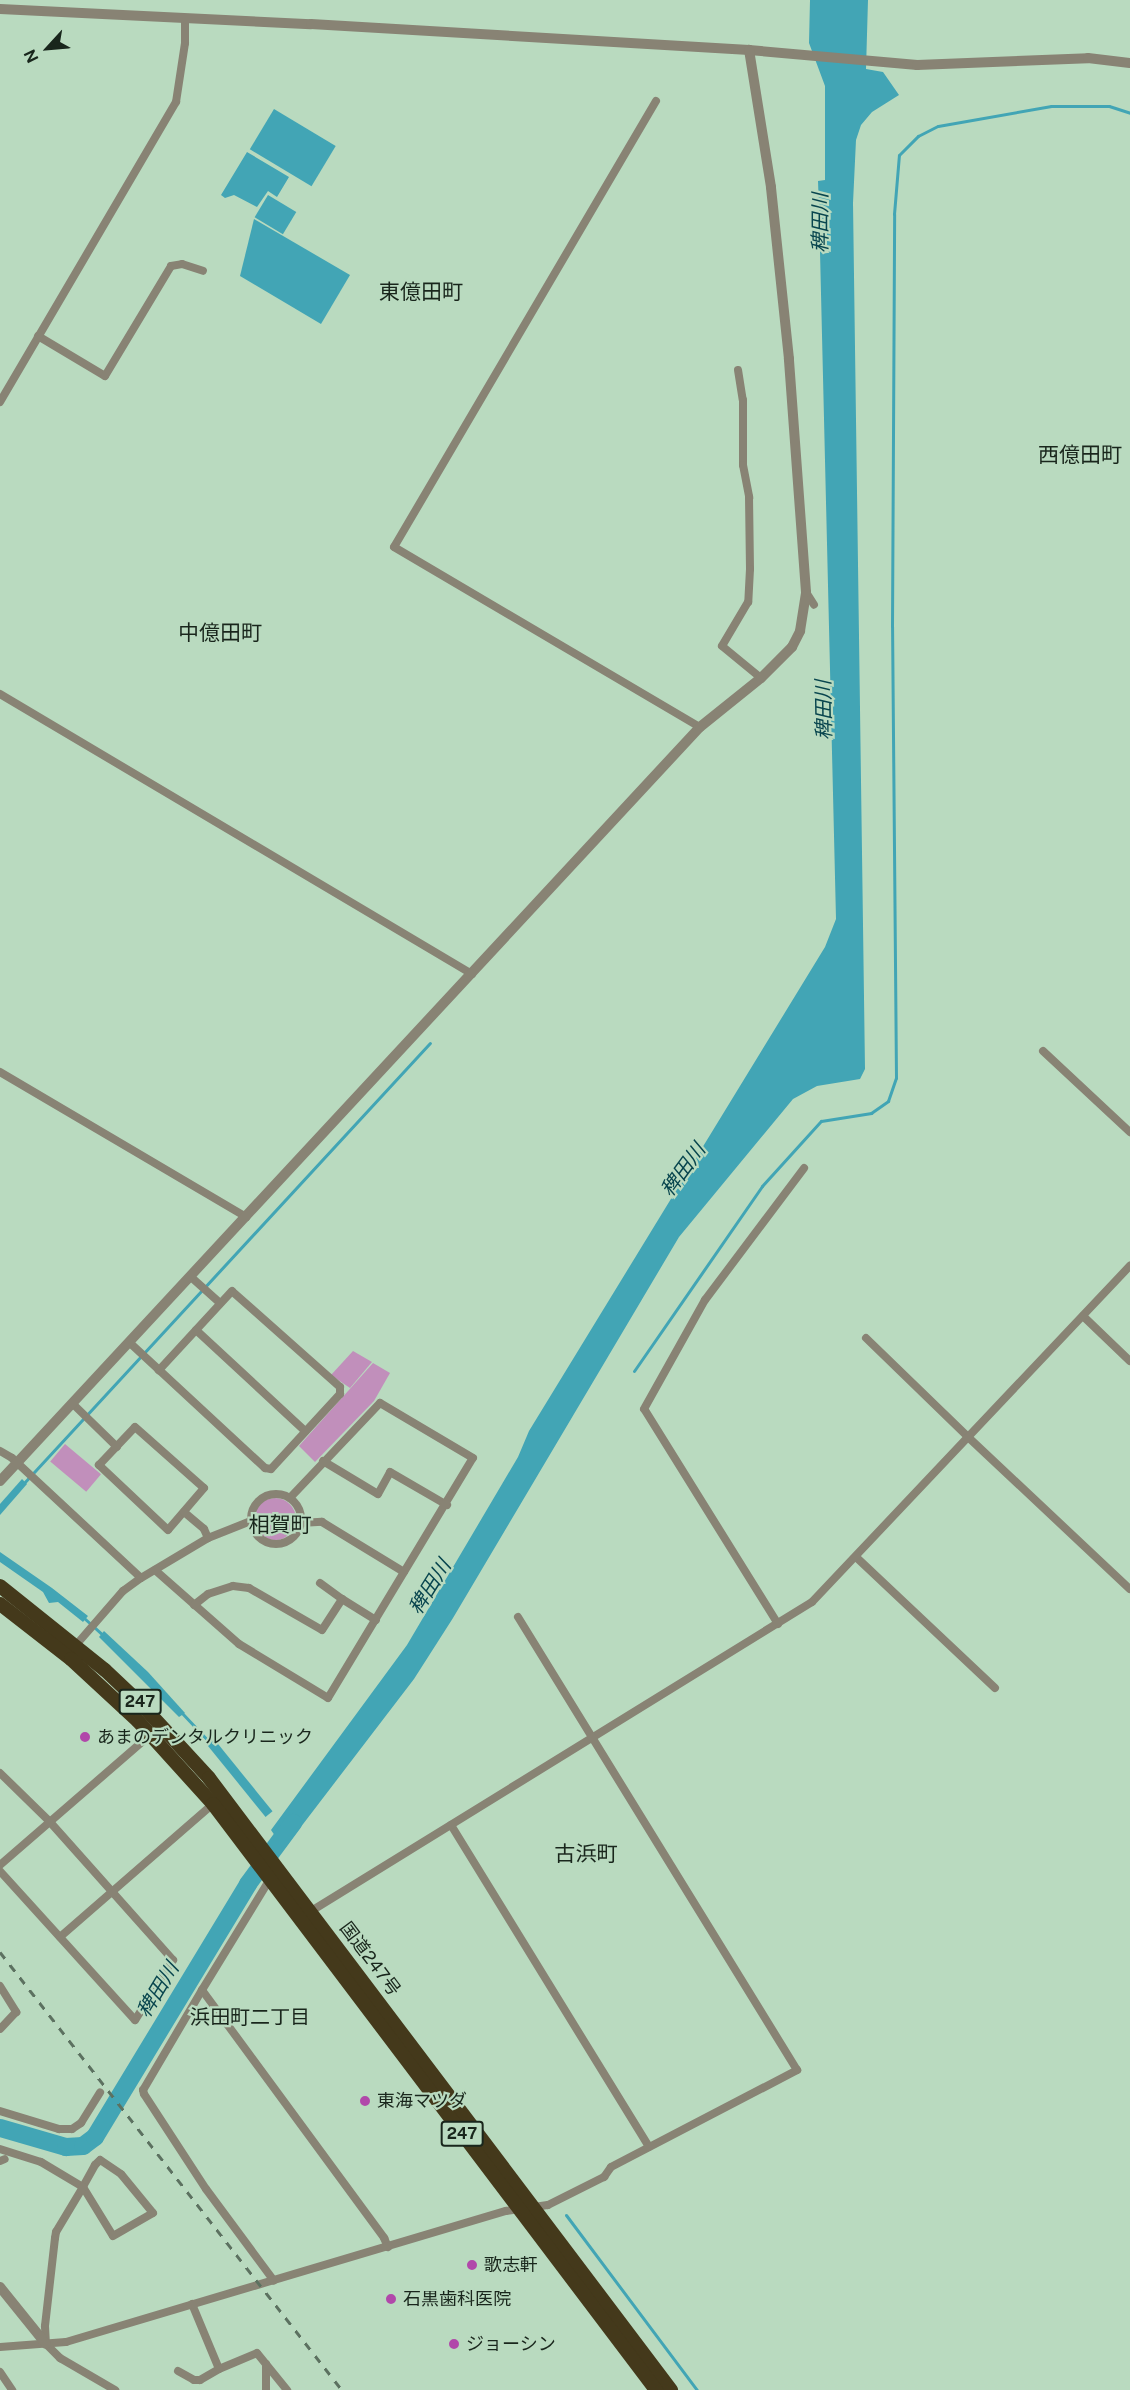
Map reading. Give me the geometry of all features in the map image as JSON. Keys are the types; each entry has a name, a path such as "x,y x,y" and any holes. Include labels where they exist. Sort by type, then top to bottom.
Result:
{"highway":[{"name":"国道247号","path":"0,1586 76,1645 141,1704 186,1752 272,1874 534,2207 671,2390"},
{"name":"国道247号","path":"0,1604 71,1659 151,1734 253,1846"},
{"name":"国道247号","path":"306,1915 518,2209 656,2390"}],"street":[{"path":"0,9 749,50 917,65 1088,58 1130,63"},
{"path":"0,402 176,102 185,43 185,18"},
{"path":"0,1481 16,1463 77,1408 134,1347 195,1281 246,1217 700,727 761,678 792,646 800,632 806,592 780,268 771,187 749,50"},
{"path":"656,101 394,547 700,727"},
{"path":"38,336 105,376 171,266 182,264 202,271"},
{"path":"738,370 743,400 743,465 749,497 750,569 748,602 722,646 761,678"},
{"path":"806,592 814,605"},
{"path":"0,694 472,974"},
{"path":"1043,1051 1130,1132"},
{"path":"0,1072 246,1217"},
{"path":"778,1623 644,1409 705,1300 804,1168"},
{"path":"306,1915 812,1602 1130,1266"},
{"path":"195,1281 220,1303"},
{"path":"134,1347 265,1468 271,1469 340,1394 340,1388 236,1292 232,1291 159,1370"},
{"path":"1083,1316 1130,1361"},
{"path":"196,1330 306,1431"},
{"path":"866,1338 1130,1589"},
{"path":"155,1570 239,1644 328,1698 447,1505 473,1458 380,1403 290,1498"},
{"path":"77,1408 117,1447"},
{"path":"135,1427 204,1488 168,1530 99,1465 117,1447 135,1427"},
{"path":"0,1451 141,1578"},
{"path":"323,1461 378,1494 390,1472 447,1505"},
{"path":"274,1494 290,1498 299,1511 300,1523 295,1535 288,1540 273,1543 258,1536 251,1521 255,1506 260,1500 274,1494"},
{"path":"184,1512 204,1529 208,1538"},
{"path":"76,1645 123,1591 141,1578 208,1538 251,1521"},
{"path":"300,1523 322,1522 404,1572"},
{"path":"856,1557 995,1688"},
{"path":"320,1583 376,1620"},
{"path":"195,1605 220,1588 233,1586 249,1588 322,1630 342,1599"},
{"path":"0,2347 59,2343 97,2334 518,2209 548,2205 604,2177 611,2167 796,2070 518,1617"},
{"path":"0,1865 151,1734"},
{"path":"0,1773 50,1822 173,1960 135,2020 0,1871"},
{"path":"60,1937 213,1804"},
{"path":"451,1824 649,2147"},
{"path":"272,1874 143,2090 206,2189 274,2281"},
{"path":"0,1986 16,2012 0,2029"},
{"path":"202,1990 384,2238 388,2247"},
{"path":"0,2110 59,2129 72,2129 81,2123 100,2092"},
{"path":"0,2149 48,2166 83,2187 113,2236 153,2213 121,2174 100,2160 83,2187 55,2238 45,2326 46,2343"},
{"path":"0,2287 60,2358 115,2390"},
{"path":"192,2304 219,2369"},
{"path":"178,2371 194,2380 201,2380 219,2369 257,2353 287,2390"},
{"path":"266,2390 267,2364"},
{"path":"0,2372 12,2390"},
{"path":"93,2390 103,2384"}],"shaded area":[{"path":"353,1351 372,1362 350,1388 331,1375"},
{"path":"373,1363 390,1373 374,1401 315,1462 299,1446"},
{"path":"65,1444 101,1474 86,1492 50,1462"},
{"path":"275,1498 290,1504 296,1519 290,1534 275,1540 260,1534 254,1519 260,1504"}],"water":[{"path":"810,0 868,0 866,69 883,72 899,95 872,112 861,125 856,140 853,203 865,1069 860,1079 817,1086 793,1099 679,1237 453,1618 414,1679 284,1849 271,1830 407,1645 518,1457 529,1431 825,947 836,919 818,181 825,180 825,86 809,43"},
{"path":"274,109 336,146 312,186 250,149"},
{"path":"247,152 289,177 277,197 268,191 257,207 234,195 225,198 221,195"},
{"path":"268,195 296,212 283,234 255,217"},
{"path":"254,219 350,275 321,324 240,276"},
{"path":"22,1479 27,1484 0,1515 0,1504"},
{"path":"0,1552 88,1616 83,1622 58,1602 49,1603 43,1592 0,1562"},
{"path":"104,1631 148,1672 185,1713 179,1717 99,1637"},
{"path":"214,1739 273,1811 266,1817 207,1745"}],"waterway":[{"path":"634,1371 762,1186 821,1121 871,1113 888,1101 896,1078 892,626 894,214 899,155 918,136 938,126 1051,106 1109,106 1130,113"},
{"path":"23,1484 430,1043"},
{"path":"84,1618 104,1636"},
{"path":"181,1712 211,1744"},
{"name":"稗田川","path":"0,2128 66,2147 83,2146 95,2137 248,1884 293,1823"},
{"path":"566,2215 697,2390"}],"railway":[{"path":"0,1952 342,2390"}],"place":[{"name":"あまのデンタルクリニック","path":"85,1737"},
{"name":"東海マツダ","path":"365,2101"},
{"name":"歌志軒","path":"472,2265"},
{"name":"石黒歯科医院","path":"391,2299"},
{"name":"ジョーシン","path":"454,2344"}],"district":[{"name":"東億田町","path":"421,292"},
{"name":"西億田町","path":"1080,455"},
{"name":"中億田町","path":"220,633"},
{"name":"相賀町","path":"280,1525"},
{"name":"古浜町","path":"586,1854"},
{"name":"浜田町二丁目","path":"250,2017"}]}
